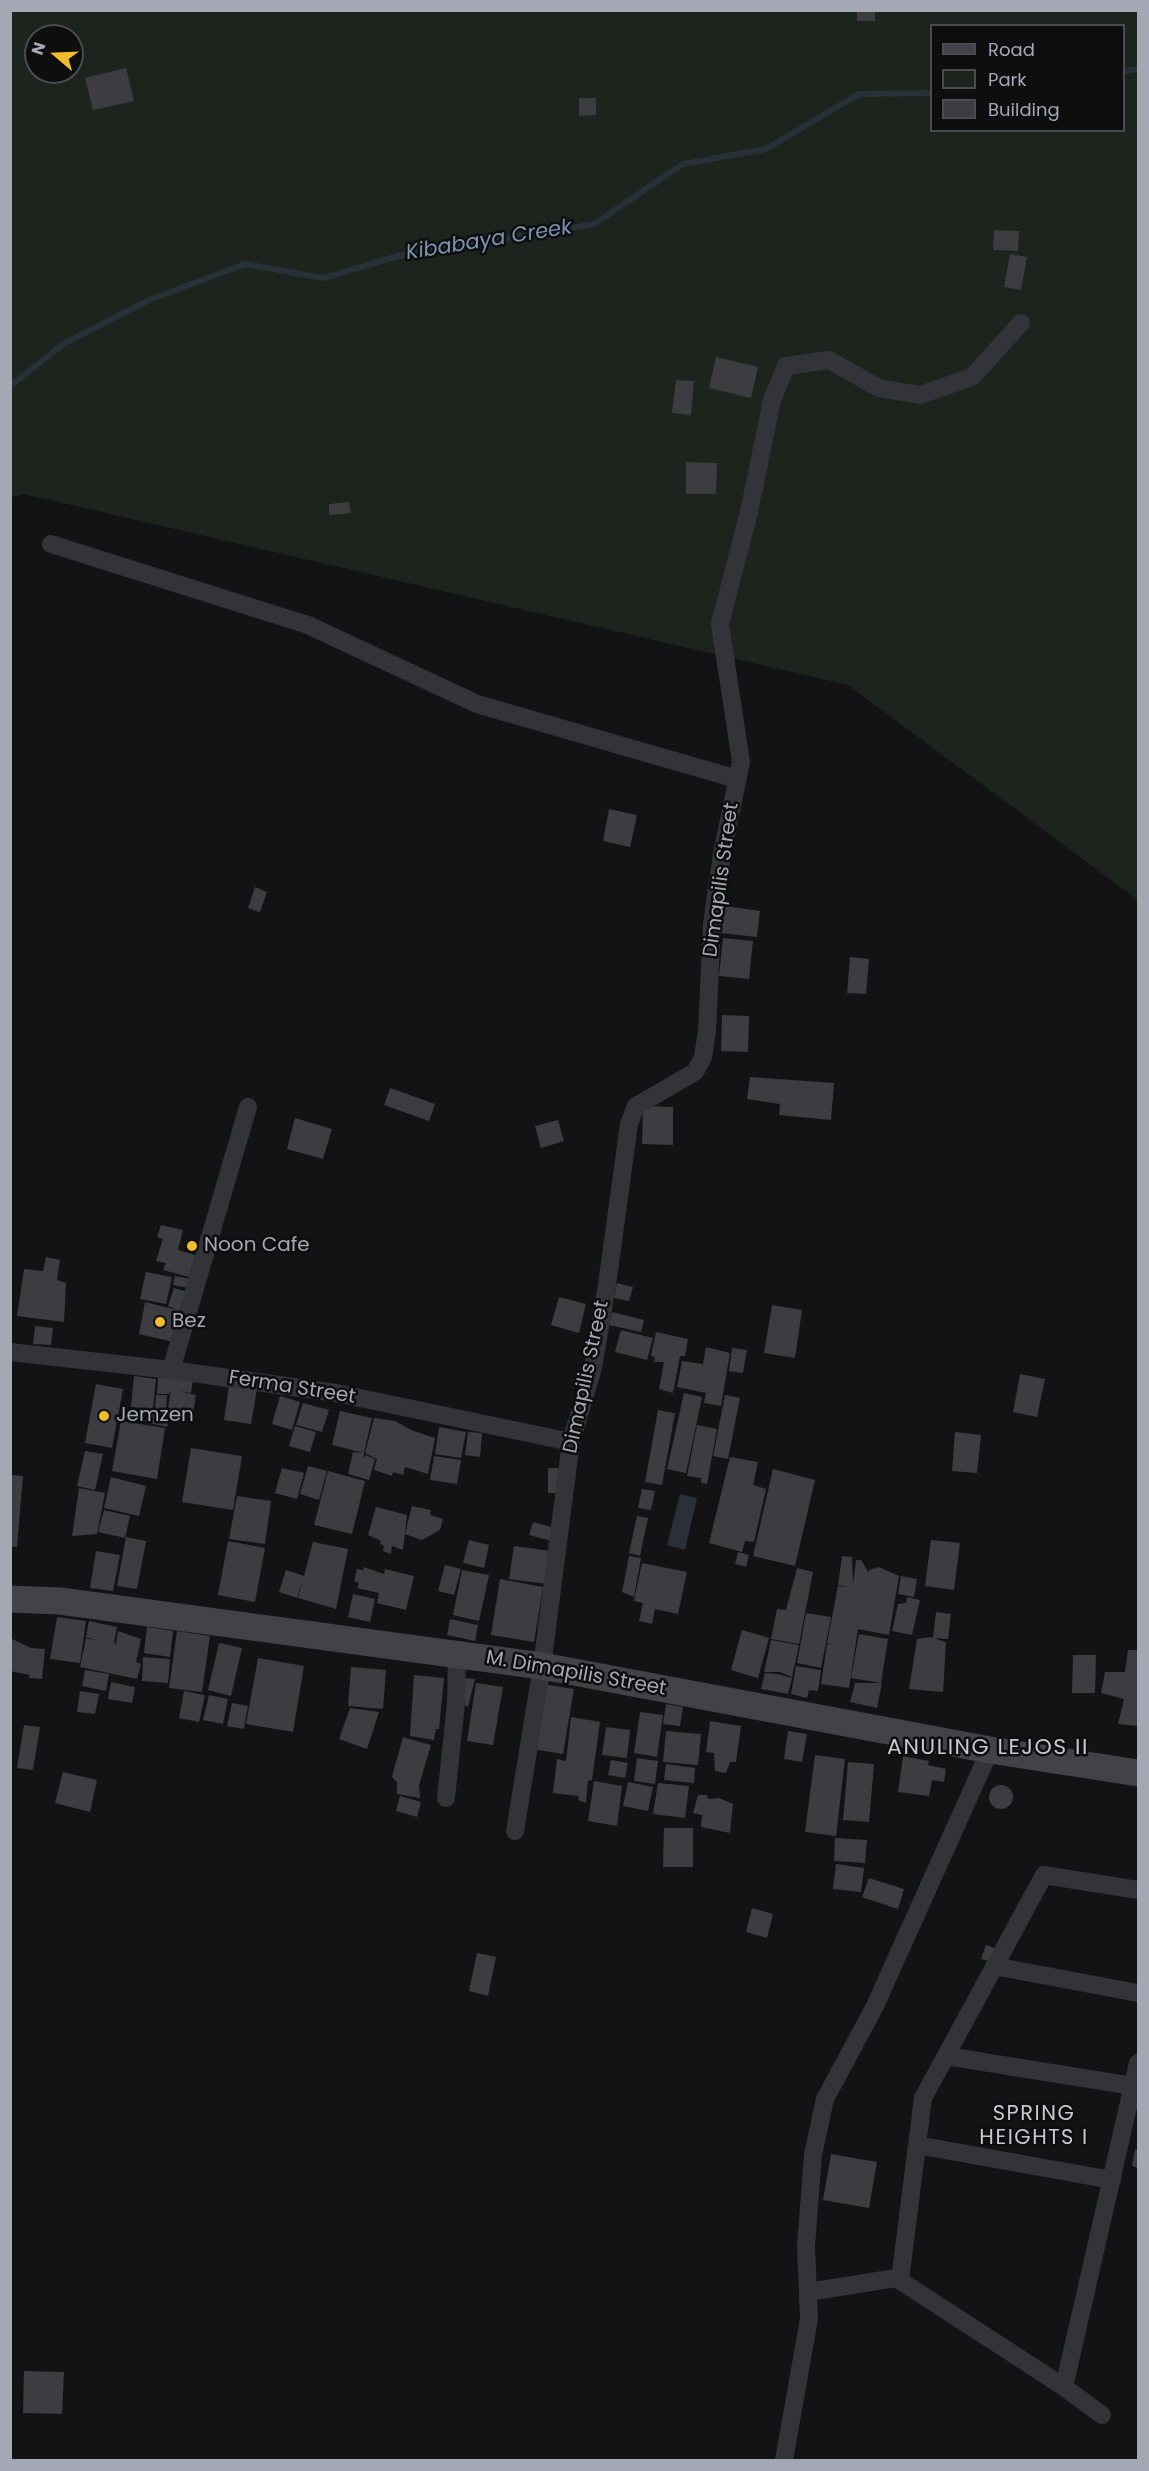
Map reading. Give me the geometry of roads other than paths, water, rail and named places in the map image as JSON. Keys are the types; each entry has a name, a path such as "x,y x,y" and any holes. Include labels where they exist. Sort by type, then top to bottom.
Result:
{"main road":[{"name":"M. Dimapilis Street","path":"10,1599 71,1602 542,1666 990,1750 1138,1773"}],"street":[{"name":"Dimapilis Street","path":"515,1831 542,1666 571,1442 593,1368 629,1124 636,1106 695,1072 703,1058 707,1031 712,924 722,854 741,762 720,624 749,512 772,400 786,366 829,360 879,388 920,395 972,377 1021,323"},
{"path":"51,544 308,625 477,704 737,779"},
{"path":"171,1370 248,1107"},
{"name":"Ferma Street","path":"10,1352 171,1370 336,1394 571,1442"},
{"path":"446,1798 456,1703 457,1654"},
{"path":"784,2460 809,2319 806,2246 813,2155 825,2099 875,2006 990,1750"},
{"path":"900,2280 923,2098 1044,1875 1138,1890"},
{"path":"994,1966 1138,1993"},
{"path":"946,2056 1133,2086"},
{"path":"1064,2387 1138,2063"},
{"path":"917,2145 1112,2180"},
{"path":"808,2292 896,2278 1064,2387 1102,2415"}],"waterway":[{"name":"Kibabaya Creek","path":"1125,71 1138,69"},
{"name":"Kibabaya Creek","path":"10,386 65,343 149,300 245,264 323,278 433,246 505,239 594,224 683,164 766,149 859,94 930,93"}],"place":[{"name":"Noon Cafe","path":"192,1246"},
{"name":"Bez","path":"160,1322"},
{"name":"Jemzen","path":"104,1416"}],"district":[{"name":"ANULING LEJOS II","path":"988,1748"},
{"name":"SPRING HEIGHTS I","path":"1034,2127"}]}
